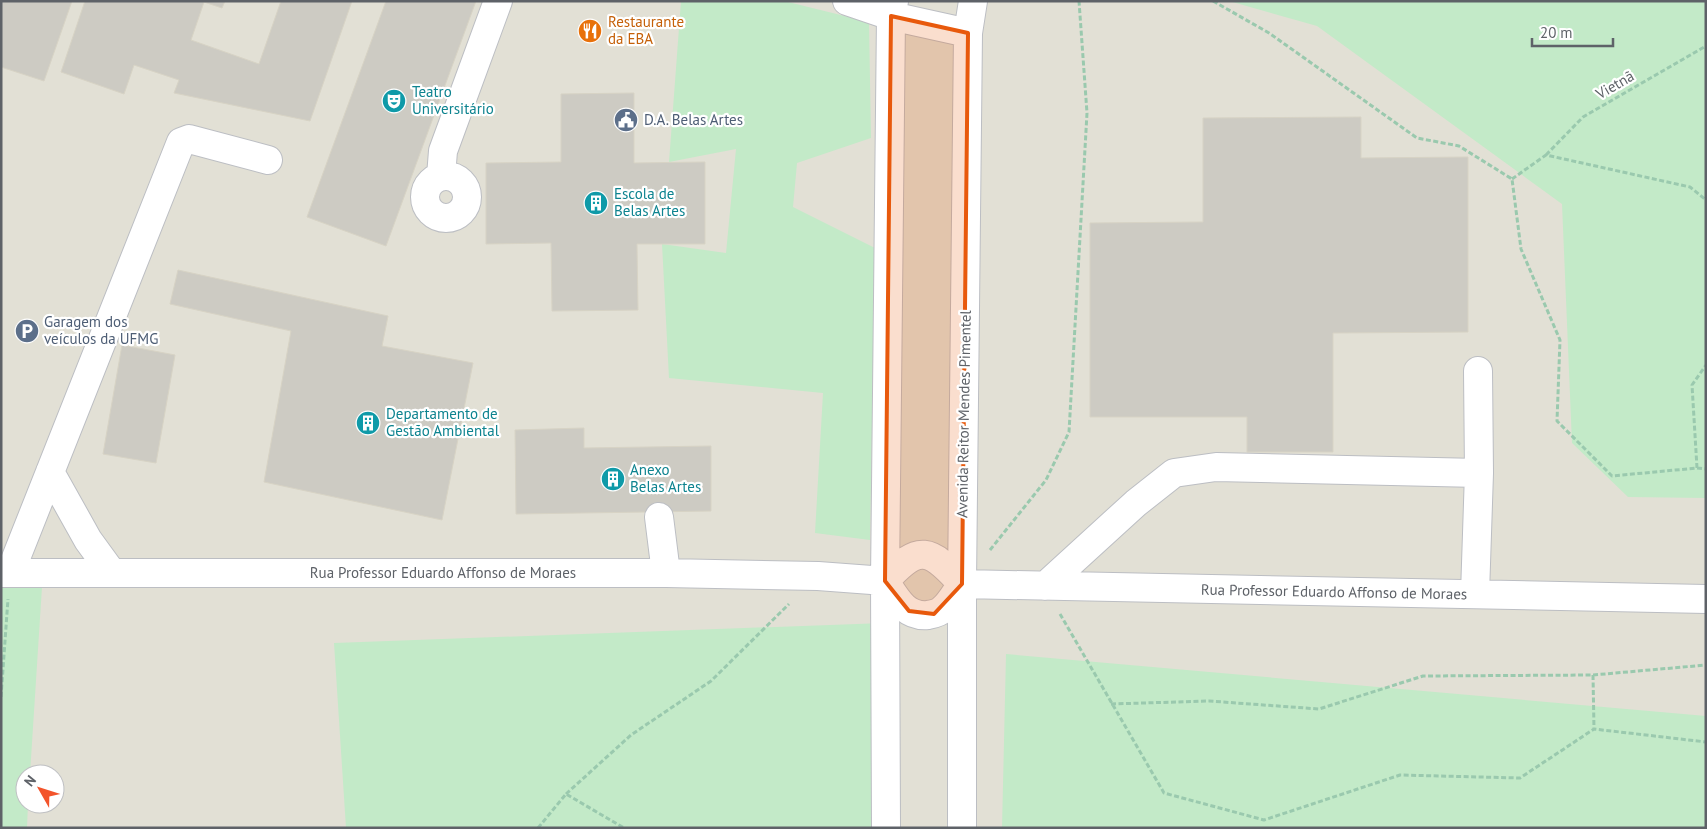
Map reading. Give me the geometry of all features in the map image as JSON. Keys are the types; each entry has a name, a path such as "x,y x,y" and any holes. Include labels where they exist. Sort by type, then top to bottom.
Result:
{"street":[{"path":"441,176 443,151 498,1"},
{"path":"847,1 892,9 968,33"},
{"name":"Avenida Reitor Mendes Pimentel","path":"962,828 962,584 968,33 973,1"},
{"path":"886,828 885,581 892,9"},
{"path":"6,573 50,472 181,142 189,139 268,160"},
{"path":"1475,594 1479,473 1478,371"},
{"path":"1045,586 1136,503 1174,473 1216,467 1479,473"},
{"path":"50,472 88,540 112,574"},
{"path":"659,517 666,573"},
{"path":"918,554 929,555 938,561 962,584 943,610 934,614 923,615 909,611 899,603 885,581 908,558 918,554"},
{"name":"Rua Professor Eduardo Affonso de Moraes","path":"6,573 666,573 818,576 885,581"},
{"name":"Rua Professor Eduardo Affonso de Moraes","path":"962,584 1706,599"}],"path":[{"path":"962,584 1046,480 1070,432 1087,113 1079,1"},
{"path":"1213,1 1269,33 1417,138 1459,146 1512,179 1521,249 1560,340 1557,421 1612,476 1697,468 1706,469"},
{"name":"Vietnã","path":"1512,179 1546,155 1583,117 1706,46"},
{"path":"1546,155 1690,187 1706,200"},
{"path":"1697,468 1692,385 1706,365"},
{"path":"1,697 6,573"},
{"path":"538,828 566,794 631,735 711,681 818,576"},
{"path":"1045,586 1111,704 1164,793 1264,820 1400,776 1520,778 1594,729 1706,742"},
{"path":"1111,704 1209,701 1319,709 1423,676 1594,675 1706,665"},
{"path":"1594,675 1594,729"},
{"path":"566,794 624,828"}],"highlighted area":[{"path":"891,16 968,33 962,584 934,614 909,611 885,581"}],"shaded area":[{"path":"1,1 1706,1 1706,828 1,828"}],"green space":[{"path":"681,1 784,1 869,22 871,138 797,163 793,207 875,248 870,540 815,533 823,393 669,378 662,244 726,253 736,149 669,162"},
{"path":"1229,1 1706,1 1706,498 1628,497 1572,443 1562,204 1317,26"},
{"path":"42,587 31,764 15,764 15,814 28,814 27,828 1,828 1,588"},
{"path":"884,623 878,828 346,828 334,643"},
{"path":"1006,654 1706,716 1706,828 1002,828"}],"building":[{"path":"1,1 72,1 44,81 1,67"},
{"path":"85,1 225,1 222,8 204,2 191,40 259,64 281,1 352,1 310,121 174,93 179,80 134,65 124,94 61,72"},
{"name":"Teatro Universitário","path":"386,1 476,1 386,246 307,217"},
{"name":"Escola de Belas Artes","path":"634,93 634,163 705,162 705,244 637,244 638,310 552,311 551,243 486,244 486,163 561,162 561,94"},
{"path":"1361,117 1361,158 1468,157 1468,332 1333,333 1333,452 1247,452 1247,417 1090,417 1090,223 1203,222 1203,118"},
{"name":"Departamento de Gestão Ambiental","path":"178,270 388,316 382,346 473,363 442,520 264,482 291,331 170,304"},
{"path":"122,345 175,355 156,463 103,454"},
{"name":"Anexo Belas Artes","path":"584,428 584,448 711,446 711,511 516,514 515,430"}],"place":[{"name":"Restaurante da EBA","path":"590,31"},
{"name":"Teatro Universitário","path":"394,101"},
{"name":"D.A. Belas Artes","path":"626,120"},
{"name":"Escola de Belas Artes","path":"596,203"},
{"name":"Garagem dos veículos da UFMG","path":"27,331"},
{"name":"Departamento de Gestão Ambiental","path":"368,423"},
{"name":"Anexo Belas Artes","path":"613,479"}]}
